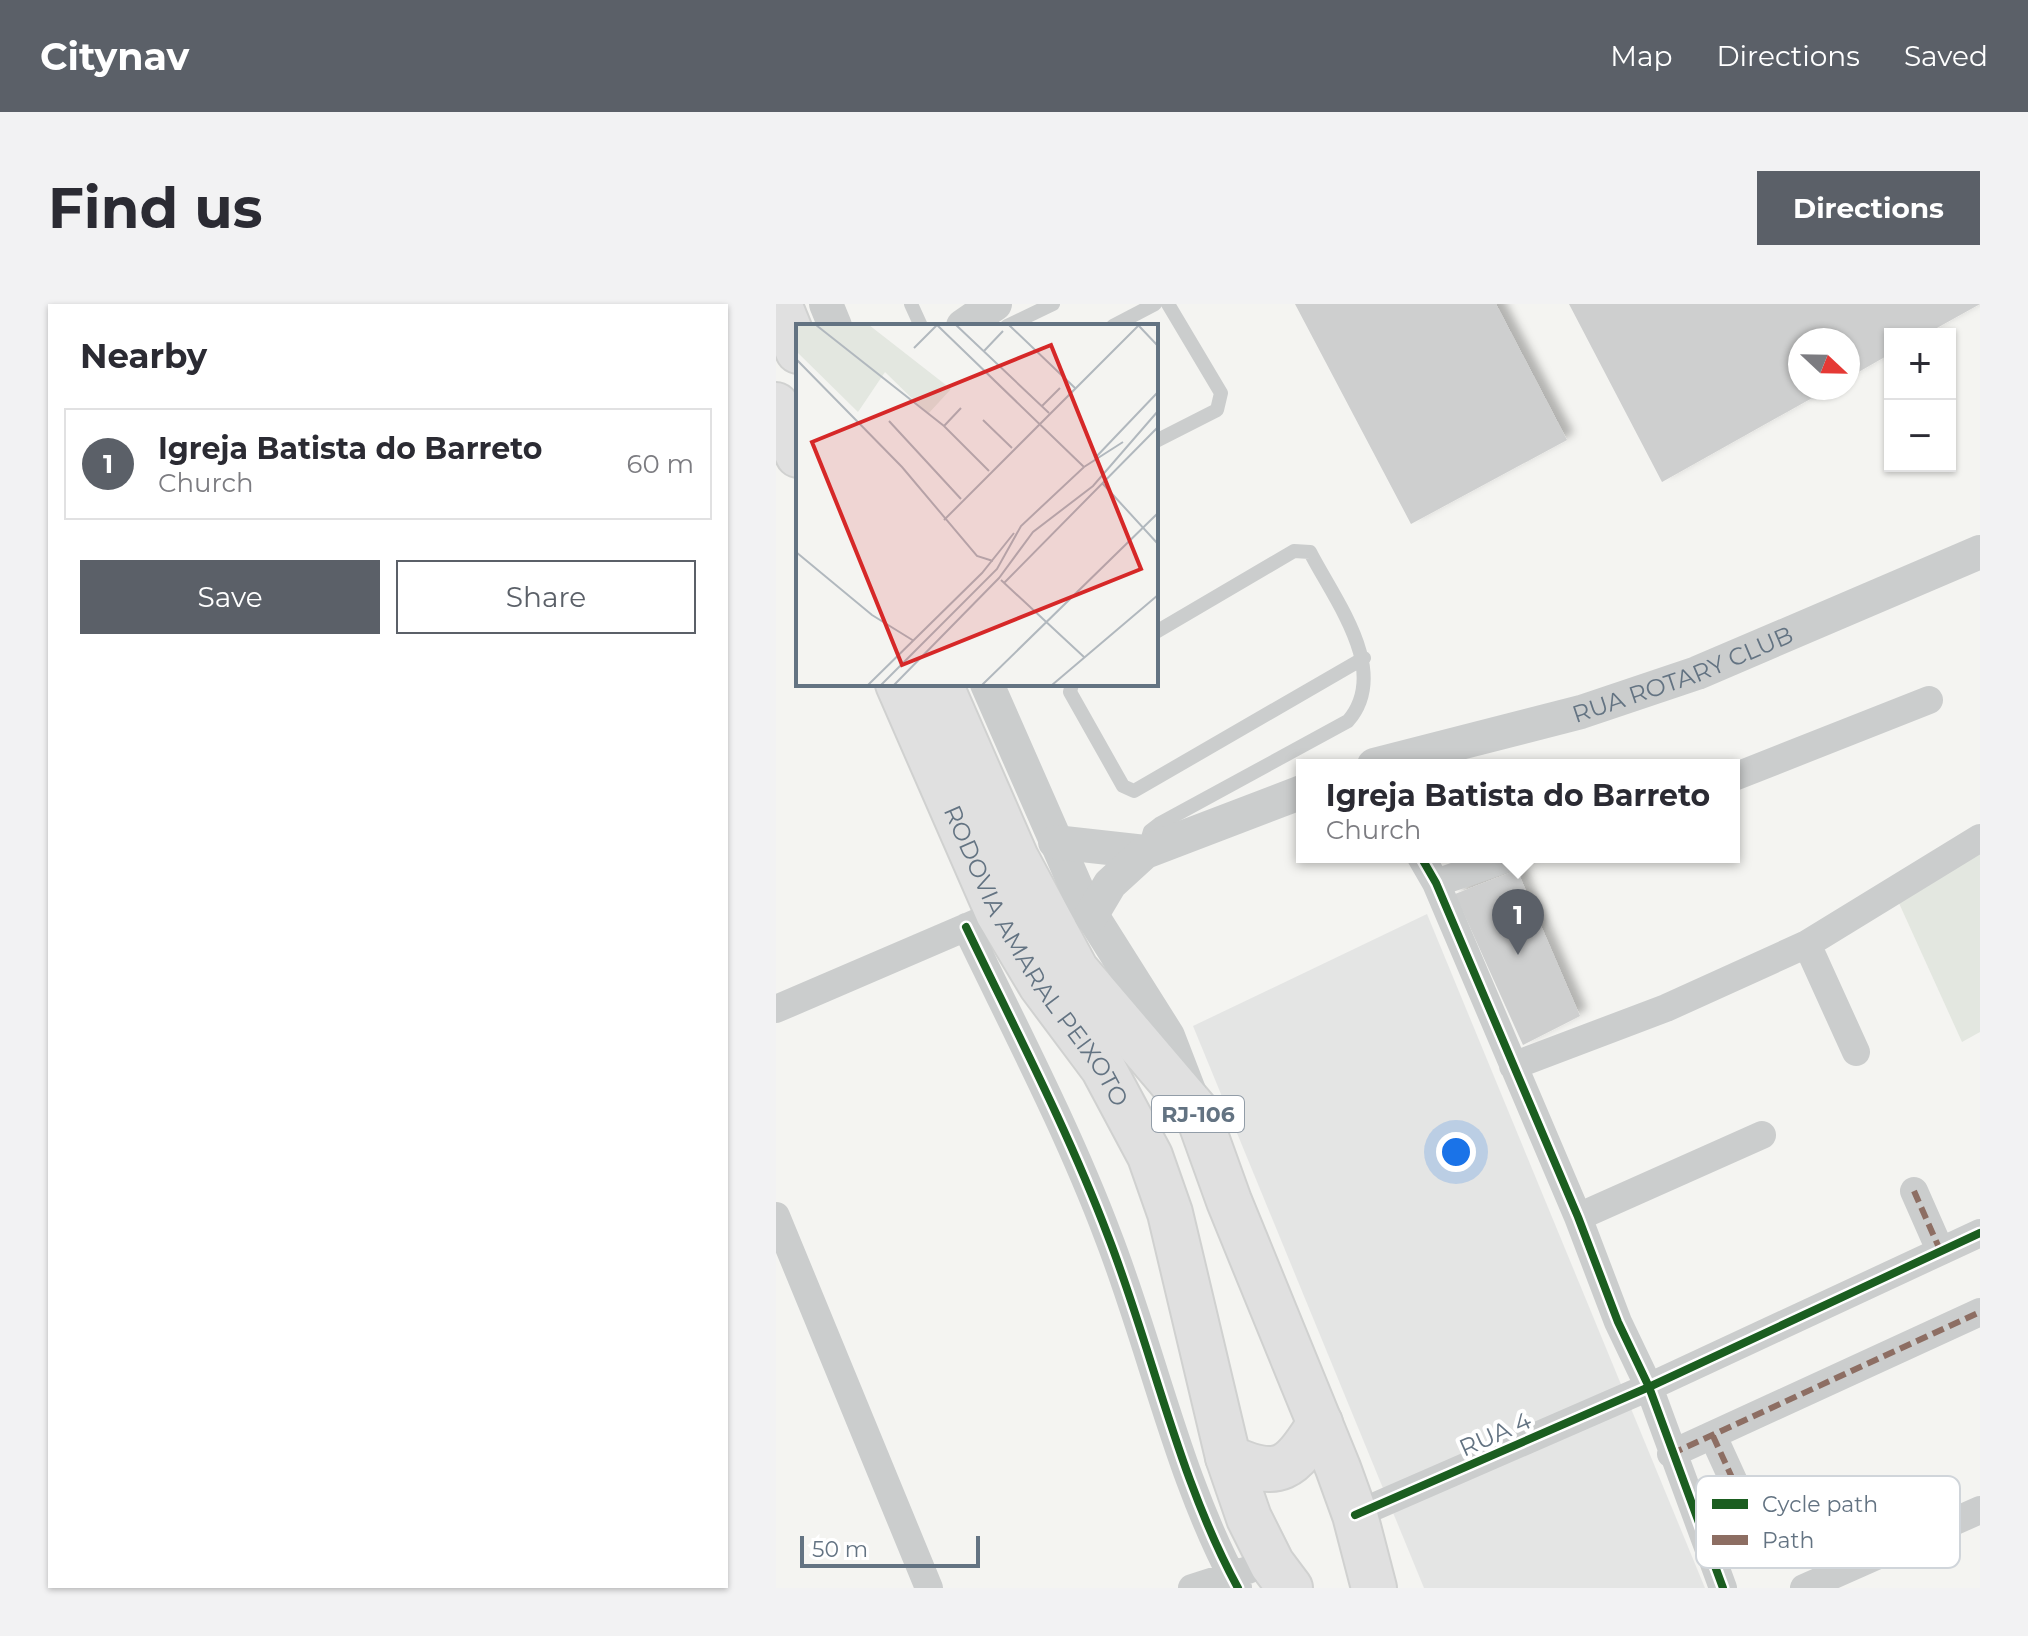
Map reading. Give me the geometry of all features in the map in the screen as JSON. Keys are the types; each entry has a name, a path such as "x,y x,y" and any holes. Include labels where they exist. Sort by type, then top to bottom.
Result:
{"highway":[{"path":"779,304 796,346"},
{"path":"776,405 796,450"},
{"name":"RODOVIA AMARAL PEIXOTO","path":"899,686 982,920 1041,985 1103,1068 1150,1156 1170,1213 1228,1457 1249,1518 1258,1579"},
{"name":"RODOVIA AMARAL PEIXOTO","path":"941,686 1022,870 1076,970 1197,1112 1229,1201 1355,1515 1375,1583"},
{"path":"1228,1457 1254,1469 1275,1471 1289,1464 1320,1423"}],"street":[{"path":"826,304 834,324"},
{"name":"RUA ROTARY CLUB","path":"1397,759 1581,712 1697,673 1980,552"},
{"name":"RODOVIA AMARAL PEIXOTO","path":"988,686 1055,842 1091,916 1168,1036 1197,1112"},
{"path":"1740,775 1929,700"},
{"path":"1091,916 1110,884 1145,852 1296,794"},
{"path":"1513,1066 1666,1008 1807,944 1980,838"},
{"path":"1055,842 1145,852"},
{"path":"1424,863 1436,883 1578,1217 1618,1322 1649,1387 1696,1518"},
{"path":"1436,883 1494,863"},
{"path":"776,1009 982,920 1109,1236 1186,1468 1258,1579 1192,1588"},
{"path":"1807,944 1856,1052"},
{"path":"1578,1217 1762,1135"},
{"path":"1914,1191 1940,1250"},
{"path":"776,1216 929,1588"},
{"name":"RUA 4","path":"1355,1515 1649,1387 1980,1233"},
{"path":"1671,1454 1980,1312"},
{"path":"1713,1436 1731,1476"},
{"path":"1960,1519 1980,1510"},
{"path":"1715,1568 1723,1588"},
{"path":"1804,1588 1849,1568"}],"lane":[{"path":"911,304 920,324"},
{"path":"983,315 1053,304"},
{"path":"1117,324 1155,304"},
{"path":"1158,440 1217,410 1221,402 1221,393 1168,304"},
{"path":"1145,852 1146,839 1159,824 1348,721 1360,707 1366,684 1364,658 1310,552 1304,550 1294,551 1158,631"},
{"path":"1072,686 1070,692 1123,786 1134,791 1364,658"}],"shaded area":[{"path":"1980,853 1980,1032 1962,1042 1893,890"},
{"path":"1427,914 1705,1588 1424,1588 1193,1026"}],"building":[{"path":"1295,304 1496,304 1567,440 1411,524"},
{"path":"1569,304 1980,304 1937,328 1884,328 1884,357 1860,371 1860,328 1788,328 1788,400 1809,400 1662,482"},
{"path":"1517,870 1580,1016 1523,1045 1455,894"}],"marked path":[{"path":"1914,1191 1940,1250"},
{"path":"1671,1454 1980,1312"},
{"path":"1713,1436 1731,1476"}],"cycle path":[{"path":"1424,863 1436,883 1578,1217 1618,1322 1649,1387 1696,1515"},
{"path":"966,927 1076,1157 1124,1280 1182,1459 1217,1546 1238,1588"},
{"path":"1355,1515 1649,1387 1980,1233"},
{"path":"1716,1568 1723,1588"}],"place":[{"name":"Igreja Batista do Barreto","path":"1518,955"}]}
